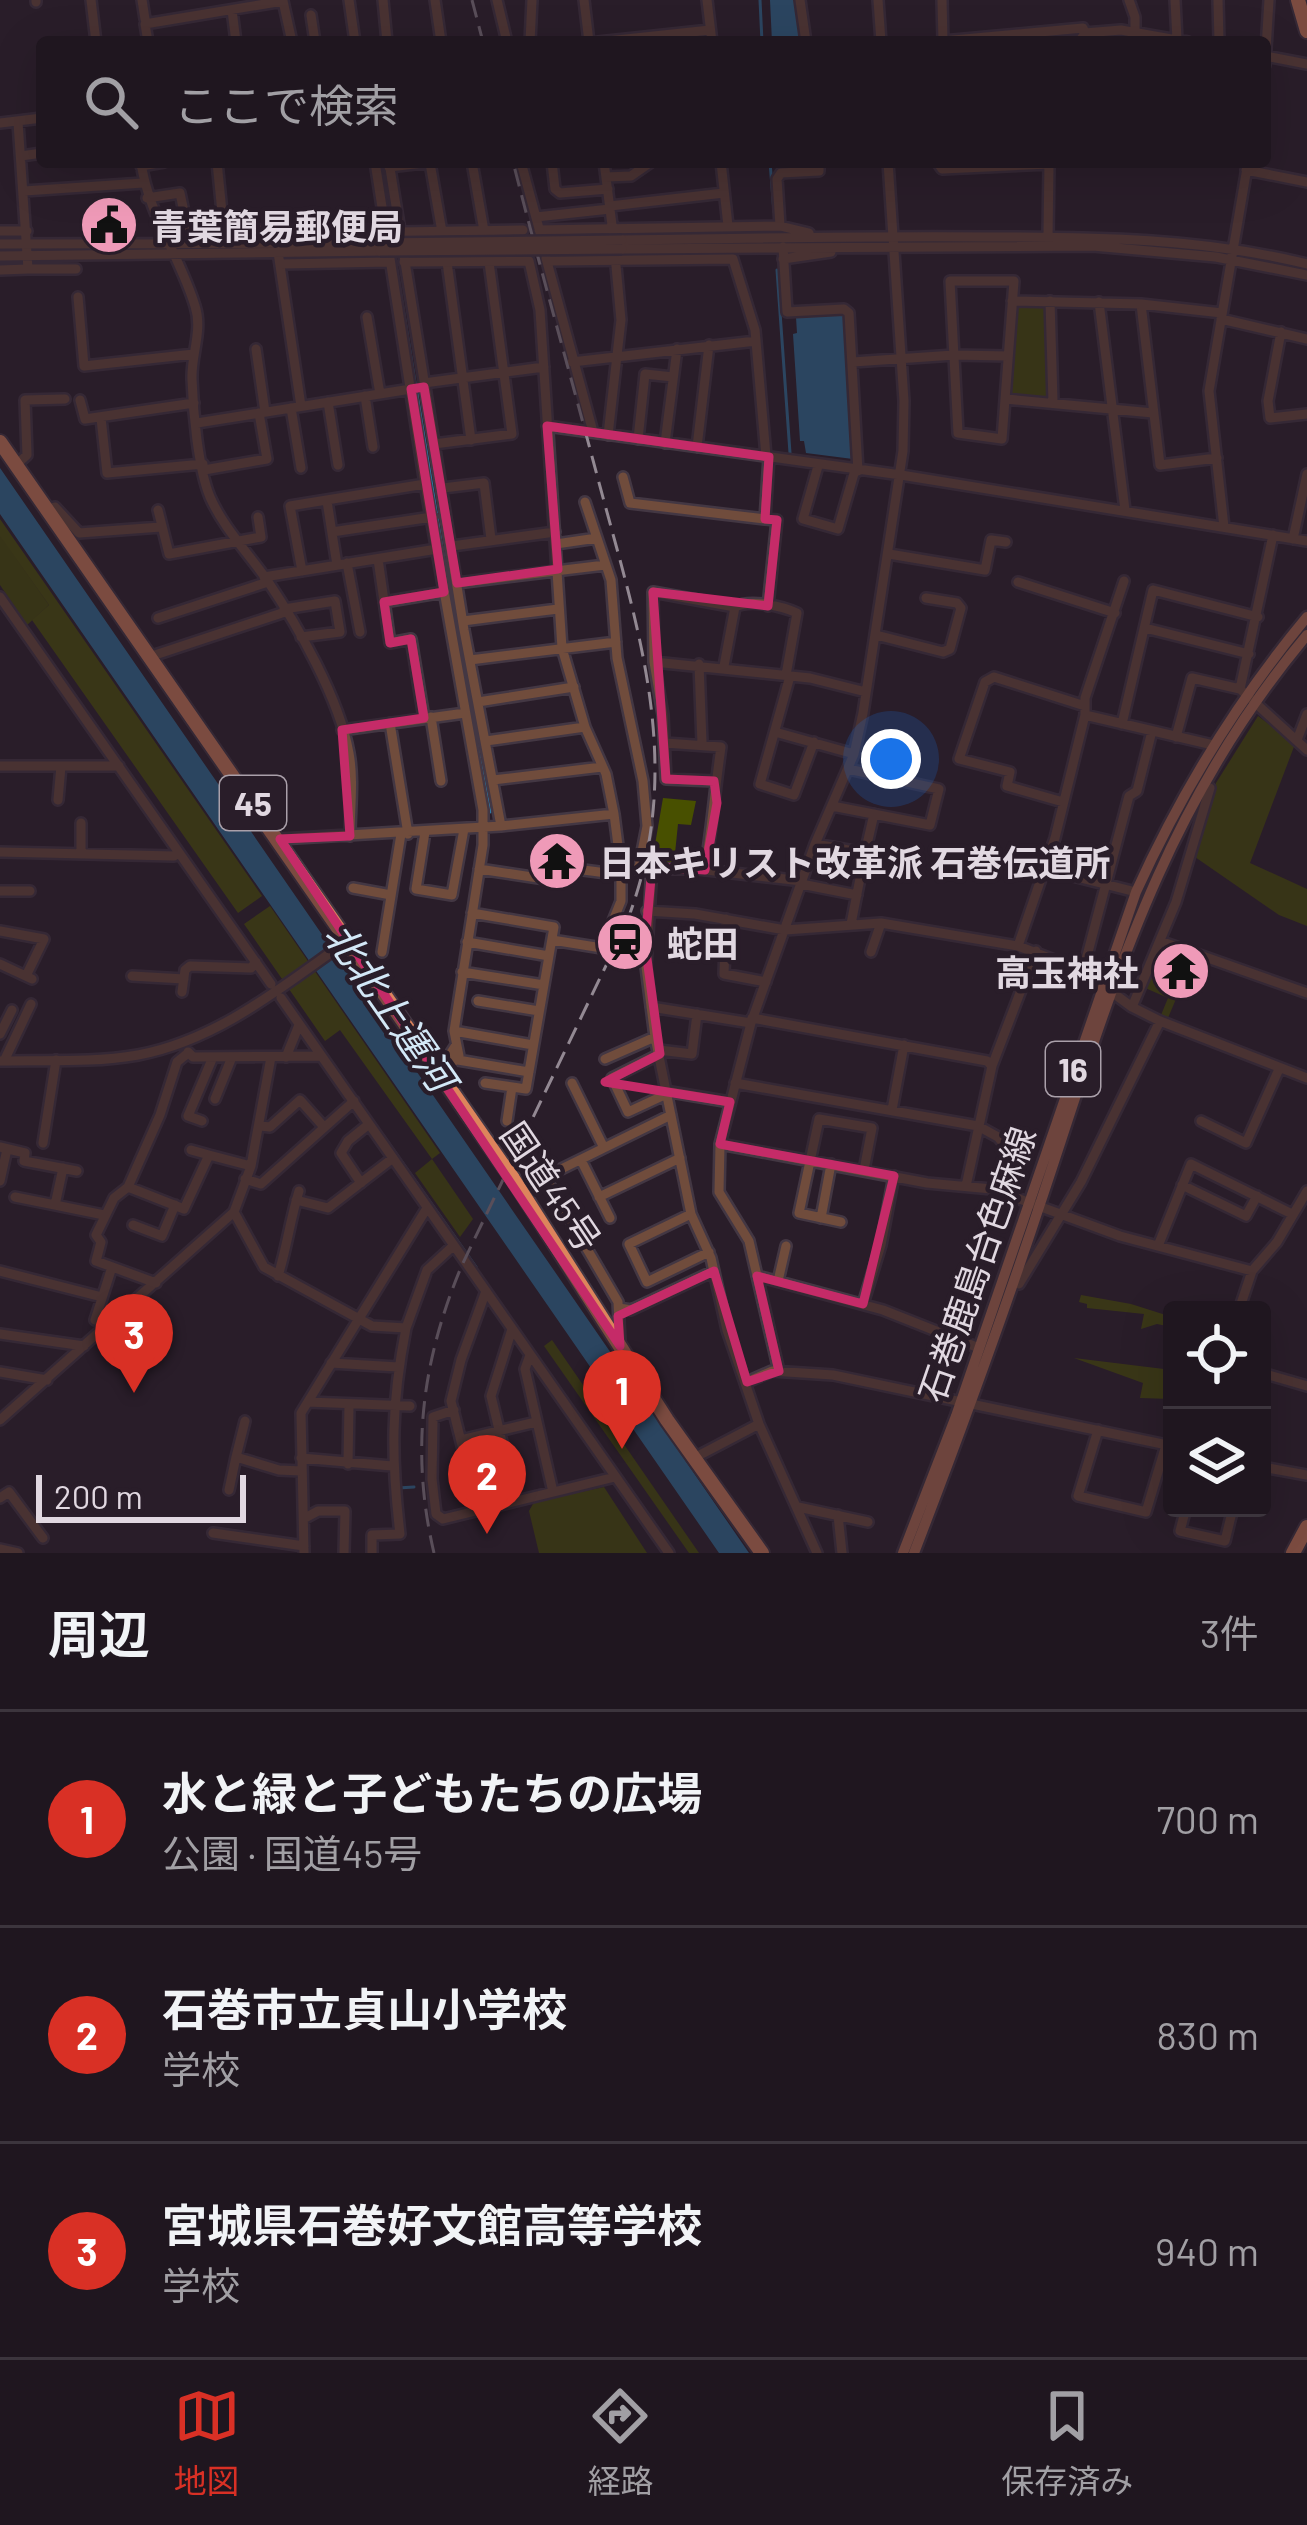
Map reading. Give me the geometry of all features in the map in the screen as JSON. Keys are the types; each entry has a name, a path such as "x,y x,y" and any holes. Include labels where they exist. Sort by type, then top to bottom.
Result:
{"highway":[{"path":"1302,0 1307,15"},
{"path":"1302,0 1307,31"},
{"name":"国道45号","path":"0,442 280,839 343,944 507,1171 762,1553"},
{"path":"1293,1553 1307,1527"}],"main road":[{"name":"石巻鹿島台色麻線","path":"914,1553 1136,892 1213,745 1307,617"},
{"name":"石巻鹿島台色麻線","path":"1106,987 1159,867 1247,696 1307,635"},
{"name":"石巻鹿島台色麻線","path":"902,1553 964,1406 979,1348 1034,1203"}],"street":[{"path":"91,0 95,36"},
{"path":"142,0 145,19"},
{"path":"190,0 192,16"},
{"path":"349,0 354,36"},
{"path":"383,0 386,36"},
{"path":"435,0 439,36"},
{"path":"497,0 506,36"},
{"path":"530,36 532,0"},
{"path":"584,0 593,36"},
{"path":"707,0 711,36"},
{"path":"800,0 805,36"},
{"path":"878,0 881,36"},
{"path":"942,0 944,36"},
{"path":"1130,0 1135,32"},
{"path":"1175,0 1181,36"},
{"path":"1218,0 1219,36"},
{"path":"1267,36 1269,0"},
{"path":"147,36 146,24 278,1 286,4 291,36"},
{"path":"232,10 235,36"},
{"path":"311,15 314,36"},
{"path":"997,36 1083,28 1082,36"},
{"path":"1086,36 1102,29 1156,36"},
{"path":"1271,60 1307,64"},
{"path":"0,123 36,119"},
{"path":"18,122 28,269"},
{"path":"21,156 36,154"},
{"path":"141,168 147,198 196,307 194,403 212,501 301,637 341,730 349,756 350,836"},
{"path":"218,168 225,242"},
{"path":"376,168 390,262 434,444 501,826"},
{"path":"390,168 419,387 425,484 484,828 454,1031 458,1060 529,1072"},
{"path":"434,168 442,232"},
{"path":"473,168 484,231"},
{"path":"523,168 593,433"},
{"path":"553,168 560,193 608,190"},
{"path":"605,168 612,229 620,250 621,320 608,435"},
{"path":"606,177 631,176 644,168"},
{"path":"722,168 728,226"},
{"path":"780,226 777,179 782,173 819,168"},
{"path":"779,1371 749,1241 719,1192 721,1144 752,1021 815,844 854,754 876,635 901,476 901,359 888,168"},
{"path":"1048,237 1049,168"},
{"path":"1224,526 1210,391 1247,168"},
{"path":"1254,168 1307,182"},
{"path":"24,190 143,183"},
{"path":"536,217 724,193"},
{"path":"147,198 180,194 188,231"},
{"path":"539,230 780,226 821,236"},
{"path":"227,230 385,228"},
{"path":"269,230 276,253 301,468"},
{"path":"400,232 523,230"},
{"path":"0,231 27,231"},
{"path":"547,261 620,250 821,236 1233,254 1307,275"},
{"path":"171,248 225,242 276,253 379,247 783,253 892,242 1140,238 1307,264"},
{"path":"0,244 28,250"},
{"path":"0,256 28,250 171,248 390,262"},
{"path":"620,250 733,259 756,341 767,457 765,519"},
{"path":"783,253 787,312 847,311 857,471 838,529 802,519 818,466"},
{"path":"404,262 530,261 540,310 562,648 602,767 621,872 621,901 602,948 552,940"},
{"path":"446,262 472,440"},
{"path":"434,444 512,434 489,262"},
{"path":"0,270 76,269"},
{"path":"950,281 1014,281 1002,439 958,433 953,355 950,281"},
{"path":"78,296 84,366 194,354"},
{"path":"1012,301 1141,304 1222,316 1307,339"},
{"path":"1050,301 1053,402"},
{"path":"1099,302 1125,510"},
{"path":"1141,304 1160,465 1217,458"},
{"path":"367,316 380,394"},
{"path":"1281,332 1268,401 1270,418 1307,414"},
{"path":"572,362 756,341"},
{"path":"698,447 709,344"},
{"path":"665,443 677,349"},
{"path":"101,418 107,472 267,459 256,350"},
{"path":"853,362 1008,356"},
{"path":"197,424 544,367"},
{"path":"638,439 645,374 673,377"},
{"path":"365,396 373,447"},
{"path":"16,465 27,454 25,400 65,399"},
{"path":"1006,399 1153,413"},
{"path":"80,400 85,419 194,403"},
{"path":"328,402 338,465"},
{"path":"547,426 1307,541"},
{"path":"1293,539 1307,475"},
{"path":"623,477 630,502 777,520 768,606"},
{"path":"442,488 484,483 491,539"},
{"path":"302,571 290,506 425,484"},
{"path":"327,500 360,632"},
{"path":"585,502 611,580 616,642 647,826 639,867"},
{"path":"47,509 55,507 79,533 83,546 76,551"},
{"path":"158,510 169,554 261,537 258,518"},
{"path":"332,532 432,517"},
{"path":"79,533 161,527"},
{"path":"1247,696 1250,654 1273,535"},
{"path":"452,546 491,539 597,538"},
{"path":"889,554 986,570 991,540 1006,542"},
{"path":"158,618 266,579 436,549"},
{"path":"378,559 390,643 411,639 441,781"},
{"path":"457,583 605,566"},
{"path":"1018,946 1045,869 1124,581"},
{"path":"1018,582 1114,613"},
{"path":"1123,724 1153,590 1258,617"},
{"path":"383,602 444,592"},
{"path":"714,782 666,778 654,662 653,592 797,613 788,676 760,784 794,795 814,742"},
{"path":"0,597 271,984"},
{"path":"876,635 943,652 950,649 961,608 957,603 926,598"},
{"path":"149,657 284,610 335,601 340,632 301,637"},
{"path":"724,666 735,607"},
{"path":"463,621 558,608"},
{"path":"1145,628 1250,654"},
{"path":"470,660 616,642"},
{"path":"654,662 724,666 866,692"},
{"path":"699,664 702,743"},
{"path":"1063,802 1007,786 1010,772 959,759 985,682 994,677 1123,724 1213,745"},
{"path":"1176,737 1192,679 1247,696 1307,750"},
{"path":"478,702 574,687"},
{"path":"341,730 465,713"},
{"path":"1297,740 1307,714"},
{"path":"382,952 404,834 390,723"},
{"path":"486,740 585,727"},
{"path":"1084,971 1129,796 1137,791 1152,731"},
{"path":"775,732 854,754"},
{"path":"665,743 721,747 705,870"},
{"path":"0,766 119,766"},
{"path":"58,800 61,766"},
{"path":"493,780 602,767"},
{"path":"832,806 930,824 939,789 848,769"},
{"path":"1132,1007 1160,941 1210,788"},
{"path":"280,839 404,834 614,814"},
{"path":"851,924 874,814"},
{"path":"81,823 81,853"},
{"path":"425,832 416,889 452,895 464,829"},
{"path":"815,844 865,853"},
{"path":"0,852 174,856 178,852"},
{"path":"652,867 646,967 655,1037 691,1214 709,1252 727,1330 759,1424 818,1553"},
{"path":"479,869 565,882 568,868 705,870 801,882 857,895"},
{"path":"1045,869 1136,892"},
{"path":"353,888 391,895"},
{"path":"0,891 30,891"},
{"path":"647,911 784,930 881,923 1018,946 1084,971 1132,1007 1160,1021 1307,1078"},
{"path":"472,913 554,927 526,1089 485,1083"},
{"path":"726,919 724,974 766,982"},
{"path":"871,952 881,923"},
{"path":"0,931 44,939 29,977 0,964"},
{"path":"1160,941 1307,993"},
{"path":"467,942 549,956"},
{"path":"31,1004 2,1061 117,1058 182,1042 227,1022 343,944"},
{"path":"966,1186 992,1066 1036,951"},
{"path":"182,992 190,966 250,968 256,962"},
{"path":"462,972 544,985"},
{"path":"132,976 184,979"},
{"path":"281,998 669,1553"},
{"path":"478,1001 539,1011"},
{"path":"651,1007 904,1046 987,1061 992,1066"},
{"path":"0,1034 12,1010"},
{"path":"697,1015 692,1054 659,1052 612,1078 628,1112 666,1093 730,1102"},
{"path":"1019,1284 1063,1215 1160,1021"},
{"path":"286,1057 299,1024"},
{"path":"454,1031 533,1045"},
{"path":"605,1059 655,1037"},
{"path":"182,1042 193,1057 213,1057 243,1071"},
{"path":"892,1110 904,1046"},
{"path":"156,1283 96,1261 101,1242 96,1235 114,1198 128,1187 177,1062 188,1053"},
{"path":"230,1062 321,1056"},
{"path":"202,1120 188,1115 213,1057"},
{"path":"0,1420 234,1212 260,1126 272,1057"},
{"path":"43,1143 56,1060"},
{"path":"215,1099 230,1062"},
{"path":"1201,1121 1246,1143 1279,1069"},
{"path":"572,1083 604,1148"},
{"path":"736,1083 978,1126 998,1137 1015,1157 1014,1195"},
{"path":"507,1121 512,1087"},
{"path":"260,1126 270,1127 300,1100 324,1126"},
{"path":"245,1179 261,1184 354,1101"},
{"path":"620,1346 619,1308 544,1177 671,1115"},
{"path":"841,1222 799,1214 819,1119 872,1128 864,1169"},
{"path":"361,1183 341,1153 369,1124"},
{"path":"721,1144 1014,1195 1158,1246 1252,1271"},
{"path":"0,1181 3,1148 25,1153 24,1161 77,1171"},
{"path":"191,1150 250,1166"},
{"path":"128,1187 188,1207 209,1155"},
{"path":"278,1276 297,1196 328,1208 393,1158"},
{"path":"599,1197 680,1158"},
{"path":"581,1160 610,1219"},
{"path":"821,1218 831,1164"},
{"path":"1158,1246 1192,1164 1292,1214"},
{"path":"55,1205 63,1168"},
{"path":"863,1304 881,1245 894,1176"},
{"path":"1182,1185 1246,1216 1257,1196"},
{"path":"1242,1301 1252,1271 1277,1242 1307,1191"},
{"path":"15,1197 104,1215"},
{"path":"133,1225 162,1236 176,1205"},
{"path":"213,1533 304,1550 300,1418 427,1208"},
{"path":"234,1212 263,1267 372,1326 406,1328"},
{"path":"691,1214 629,1244 647,1282 709,1252"},
{"path":"372,1553 372,1535 400,1534 392,1466 392,1405 406,1328 428,1270 453,1246"},
{"path":"778,1281 786,1246"},
{"path":"95,1319 112,1267"},
{"path":"0,1271 102,1297"},
{"path":"619,1308 631,1310 714,1271"},
{"path":"757,1276 863,1304 979,1348"},
{"path":"478,1510 452,1393 486,1291"},
{"path":"512,1329 491,1396 516,1501"},
{"path":"0,1334 85,1346"},
{"path":"530,1355 525,1369 553,1492"},
{"path":"331,1363 398,1367"},
{"path":"746,1382 779,1371 848,1378 1163,1445"},
{"path":"0,1372 47,1380"},
{"path":"1271,1376 1307,1386"},
{"path":"308,1402 410,1406"},
{"path":"348,1464 350,1404"},
{"path":"454,1410 433,1417 432,1479 436,1514 443,1519 615,1477"},
{"path":"229,1490 245,1421"},
{"path":"461,1440 536,1422"},
{"path":"694,1457 759,1424"},
{"path":"1098,1430 1078,1496 1146,1512 1163,1463"},
{"path":"236,1457 279,1470 301,1471"},
{"path":"301,1458 392,1466"},
{"path":"1271,1469 1307,1475"},
{"path":"0,1498 9,1492 44,1538"},
{"path":"798,1508 868,1522"},
{"path":"305,1518 318,1511 345,1511 344,1553"},
{"path":"838,1515 842,1553"},
{"path":"1184,1517 1180,1531 1225,1540 1231,1517"},
{"path":"0,1550 18,1553"}],"highlighted area":[{"path":"424,387 457,583 558,569 547,426 769,457 765,519 777,520 768,606 653,592 666,779 714,781 717,803 705,870 652,867 645,944 660,1054 605,1082 730,1102 720,1144 894,1176 863,1304 757,1276 779,1371 747,1382 714,1271 618,1316 620,1346 280,839 350,836 342,730 424,718 411,639 390,643 384,602 444,592 411,389"}],"green space":[{"path":"1018,303 1047,307 1049,395 1044,399 1010,394"},
{"path":"0,519 262,896 238,913 32,620 49,605 0,536"},
{"path":"0,535 49,605 27,625 0,585"},
{"path":"1258,716 1295,744 1250,863 1307,889 1307,926 1279,915 1195,857 1216,783"},
{"path":"663,798 696,801 691,825 678,824 674,863 652,862"},
{"path":"270,906 440,1153 432,1159 340,1030 325,1041 244,924"},
{"path":"1160,943 1203,959 1192,989 1181,987 1168,1018 1161,1015 1168,998 1143,987"},
{"path":"432,1159 473,1219 460,1237 415,1173"},
{"path":"1081,1295 1131,1304 1163,1314 1163,1325 1141,1329 1144,1314 1087,1308 1079,1302"},
{"path":"552,1340 699,1553 689,1553 544,1346"},
{"path":"1074,1358 1163,1369 1163,1399 1140,1398 1143,1383"},
{"path":"604,1487 647,1553 539,1553 529,1511 534,1502"}],"water":[{"path":"770,0 795,0 800,36 772,36"},
{"path":"841,314 853,459 806,453 800,441 796,317"},
{"path":"0,468 749,1553 719,1553 0,514"}],"waterway":[{"path":"760,0 762,36"},
{"path":"770,168 774,212"},
{"path":"394,253 454,622"},
{"path":"777,270 790,453"},
{"path":"462,667 490,812"},
{"path":"383,1135 476,1267"},
{"path":"398,1488 414,1487"}],"railway":[{"path":"472,0 481,36"},
{"path":"434,1553 422,1442 437,1336 462,1265 626,924 644,866 653,810 655,755 641,646 515,168"}],"place":[{"name":"青葉簡易郵便局","path":"109,225"},
{"name":"日本キリスト改革派 石巻伝道所","path":"557,861"},
{"name":"蛇田","path":"625,942"},
{"name":"高玉神社","path":"1181,971"},
{"name":"宮城県石巻好文館高等学校","path":"134,1393"},
{"name":"水と緑と子どもたちの広場","path":"622,1449"},
{"name":"石巻市立貞山小学校","path":"487,1534"}],"water label":[{"name":"北北上運河","path":"391,1006"}]}
